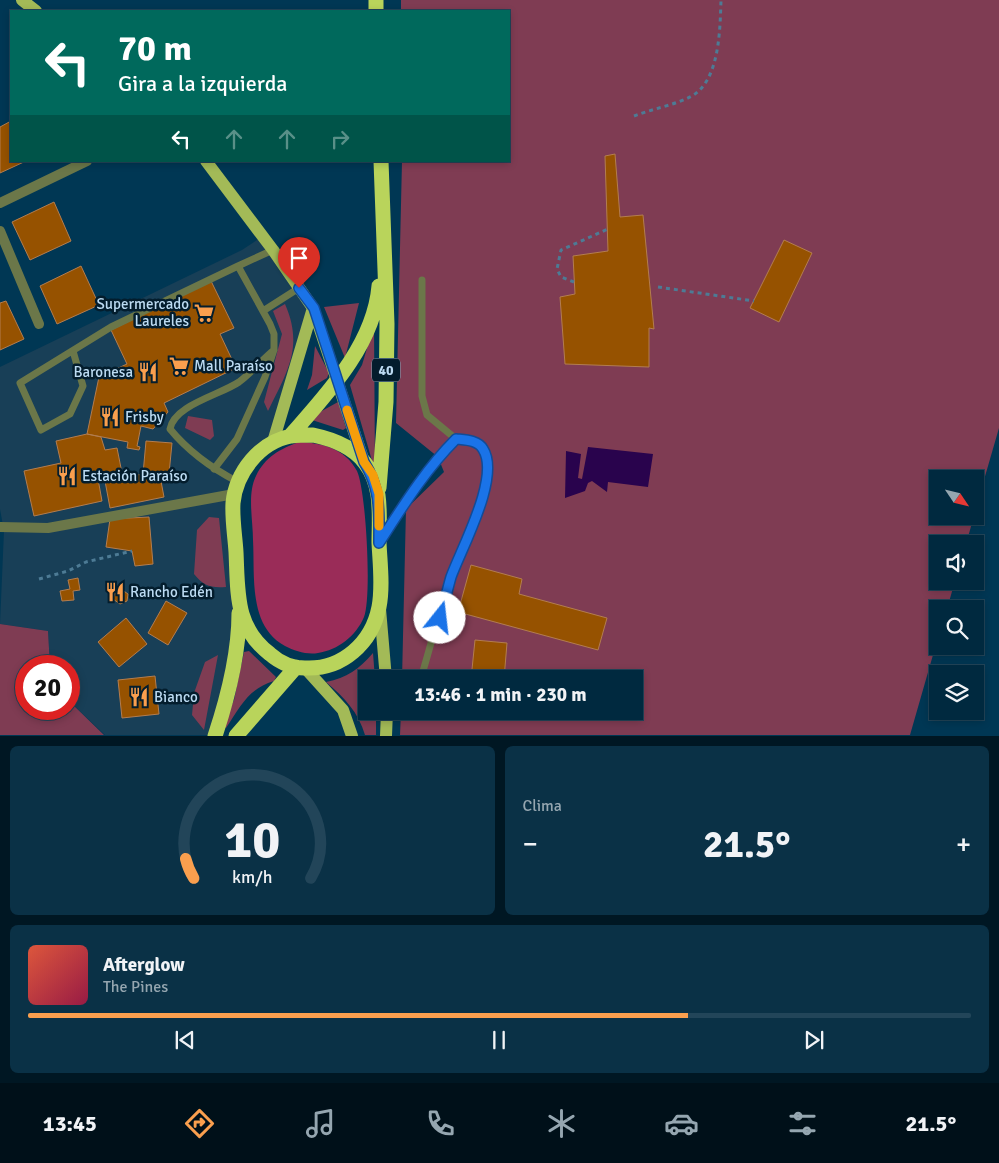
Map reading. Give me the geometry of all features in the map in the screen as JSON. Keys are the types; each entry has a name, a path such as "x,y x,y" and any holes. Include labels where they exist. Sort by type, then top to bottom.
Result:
{"highway":[{"name":"40","path":"300,668 324,667 349,656 362,645 374,627 380,606 379,494 386,402 386,324 381,162"},
{"name":"40","path":"290,436 337,382 363,340 379,294 383,245"},
{"name":"40","path":"236,488 248,464 260,451 273,442 290,436 313,434 335,440 364,462 373,475 379,494"},
{"path":"215,736 227,697 234,660 238,602 236,488"},
{"path":"236,736 300,668 278,661 256,643 243,621 238,602"}],"main road":[{"path":"22,0 35,10"},
{"path":"207,162 314,308 364,462"},
{"path":"273,442 314,308"},
{"name":"40","path":"380,606 385,670"},
{"path":"300,668 343,710 352,736"},
{"path":"386,736 387,720"}],"street":[{"path":"0,203 85,162"},
{"path":"0,231 39,324"},
{"path":"0,527 48,528 236,488"}],"lane":[{"path":"72,351 83,386 70,414 41,430 20,383 72,351 111,327 273,250"},
{"path":"214,469 237,439 265,377 274,350 274,334 238,266"},
{"path":"422,280 422,396 427,415 456,439 474,441 483,448 487,461 484,491 472,528 452,576 423,670"},
{"path":"263,311 299,288"},
{"path":"236,488 177,438 170,429 171,422 184,410 239,382 274,350"},
{"path":"379,543 438,457 456,439"}],"path":[{"path":"634,116 692,96 704,86 719,46 721,0"},
{"path":"574,282 561,277 557,269 557,260 561,250 608,229"},
{"path":"658,287 754,301"},
{"path":"39,579 68,571 86,562 132,551"}],"shaded area":[{"path":"401,0 999,0 999,428 984,480 984,470 929,470 929,525 971,525 969,535 929,535 929,590 952,590 950,600 929,600 929,655 933,655 910,735 400,735 401,720 643,720 643,670 402,670 406,509 444,472 438,457 396,423 402,162 510,162 510,10 401,10"},
{"path":"263,236 313,308 273,442 238,482 239,602 230,670 212,735 105,735 80,711 80,655 49,655 48,631 0,624 4,531 0,509 0,367 242,250"},
{"path":"359,303 345,358 324,307"},
{"path":"285,304 291,319 293,333 291,359 268,411 264,402 282,334 273,311"},
{"path":"374,325 375,471 350,385 362,365"},
{"path":"315,346 329,373 327,378 307,390 312,375"},
{"path":"338,402 346,428 343,430 312,420 311,417"},
{"path":"188,416 212,420 214,436 210,440 185,428"},
{"path":"299,442 332,448 352,463 357,471 360,482 367,544 368,588 364,617 361,624 346,641 332,649 314,653 305,653 285,646 273,637 259,613 254,584 251,507 253,483 260,469 269,459 279,451"},
{"path":"588,447 653,454 648,487 608,482 607,492 592,481 588,483 585,491 565,498 566,451 581,454 578,478 582,479"},
{"path":"209,517 219,518 226,587 208,585 194,574 197,530"},
{"path":"0,624 48,631 49,655 15,655 15,720 80,720 80,712 104,735 0,735"},
{"path":"249,651 276,677 274,681 265,684 246,699 226,728 223,726 234,700 244,652"},
{"path":"373,653 374,670 358,670 358,718 350,706 326,682 340,678 363,664"},
{"path":"218,655 204,730 192,715 194,693 205,662"},
{"path":"359,720 376,720 376,735 365,735"}],"building":[{"path":"10,122 10,162 24,162 0,173 0,127"},
{"path":"615,154 620,217 643,215 654,329 649,328 649,367 565,364 560,297 575,294 573,256 608,251 605,156"},
{"path":"54,202 71,241 30,260 12,222"},
{"path":"784,240 812,253 779,322 750,308"},
{"path":"81,266 99,305 57,324 40,286"},
{"name":"Mall Paraíso","path":"211,281 234,328 220,334 236,368 164,403 168,412 153,429 141,426 137,446 140,447 139,450 127,448 128,442 87,434 99,377 127,364 111,330"},
{"path":"6,301 24,339 0,350 0,303"},
{"name":"Estación Paraíso","path":"87,434 101,437 105,450 117,448 122,473 98,479 102,501 34,516 24,471 61,463 56,441"},
{"path":"146,441 172,443 169,474 160,476 164,497 110,508 105,481 143,474"},
{"path":"149,517 153,564 135,566 132,551 106,547 110,519"},
{"path":"471,565 522,579 519,594 607,618 598,650 458,612"},
{"path":"78,578 80,590 73,591 74,600 62,601 60,591 70,589 68,580"},
{"path":"121,589 128,594 127,601 120,604 113,599 115,592"},
{"path":"166,601 187,613 168,645 148,633"},
{"path":"126,618 147,644 119,667 98,642"},
{"path":"475,640 507,643 505,670 472,670"},
{"name":"Bianco","path":"155,676 159,714 122,718 118,680"}],"slow traffic":[{"path":"347,410 364,462 373,475 379,494 379,526"}],"place":[{"name":"Supermercado Laureles","path":"204,313"},
{"name":"Mall Paraíso","path":"179,366"},
{"name":"Baronesa","path":"148,372"},
{"name":"Frisby","path":"110,417"},
{"name":"Estación Paraíso","path":"67,476"},
{"name":"Rancho Edén","path":"115,592"},
{"name":"Bianco","path":"139,697"}],"route":[{"path":"299,288 314,308 364,462 373,475 379,494 379,543 438,457 456,439 474,441 483,448 487,461 484,491 472,528 452,576 440,618"}]}
